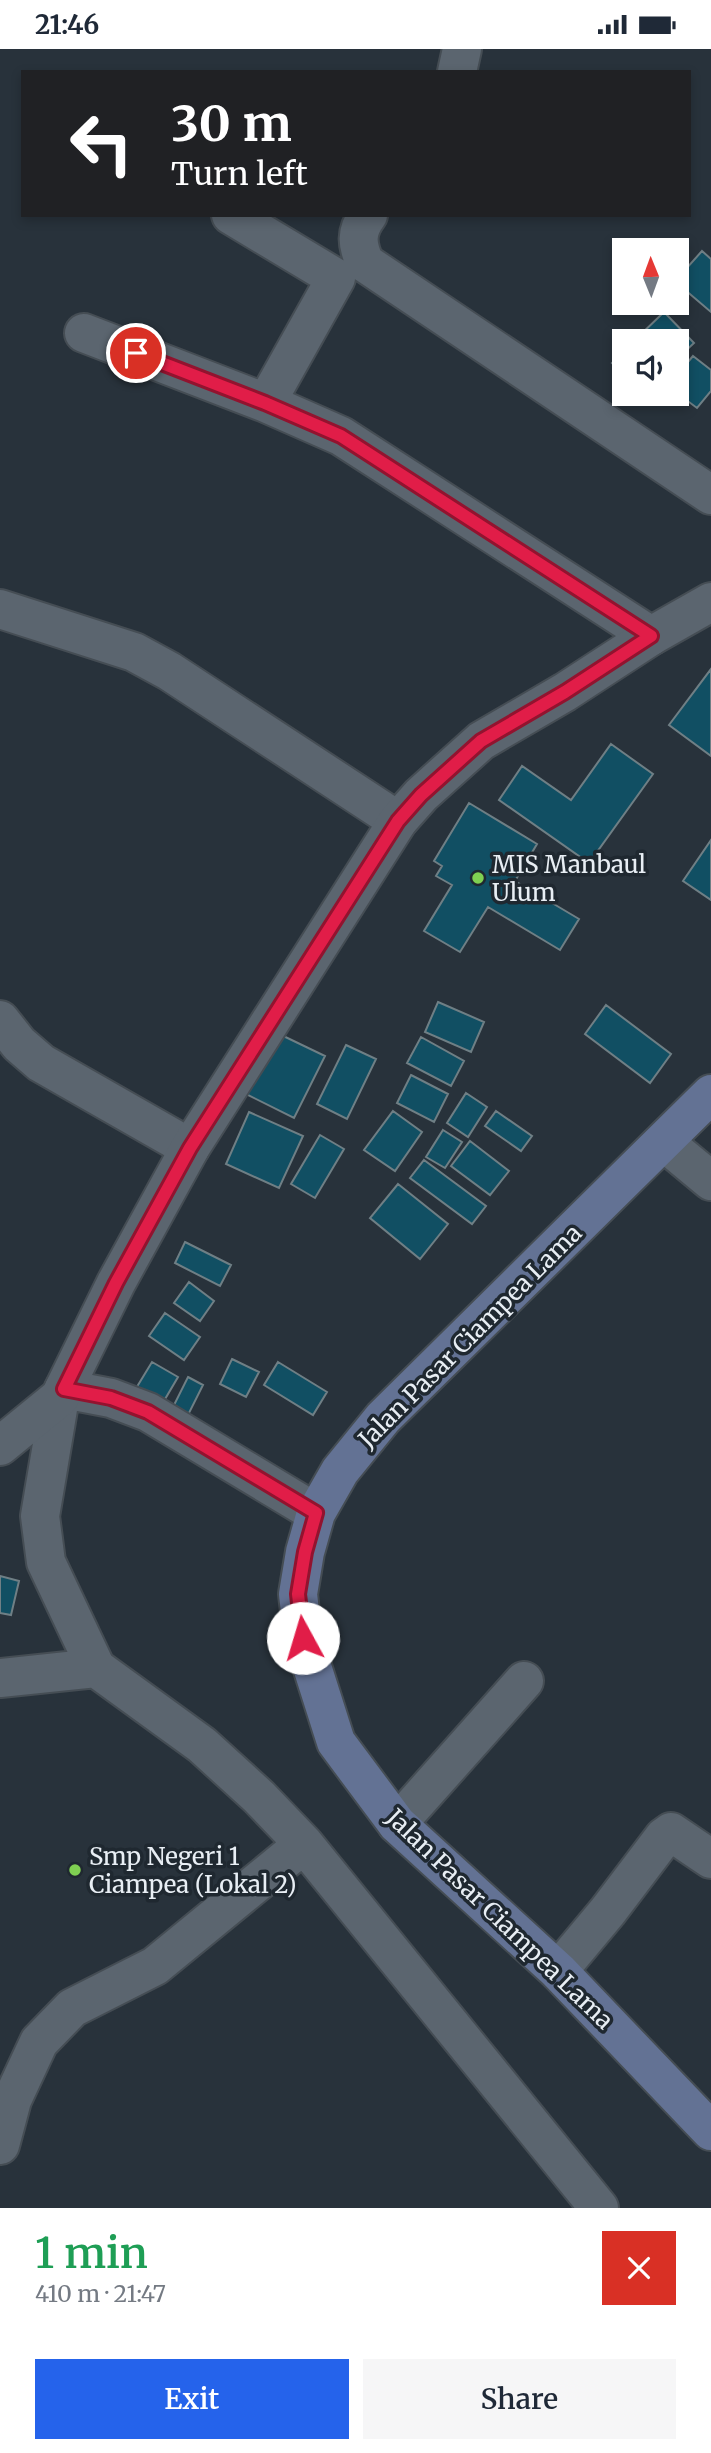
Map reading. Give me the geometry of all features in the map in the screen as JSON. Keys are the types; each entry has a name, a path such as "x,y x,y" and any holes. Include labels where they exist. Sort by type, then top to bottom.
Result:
{"main road":[{"name":"Jalan Pasar Ciampea Lama","path":"711,1094 383,1418 340,1471 316,1513 305,1552 298,1594 303,1638 336,1742 397,1824 558,1971 711,2131"}],"street":[{"path":"457,70 462,49"},
{"path":"233,217 336,278 265,403"},
{"path":"366,217 356,244 365,263 711,495"},
{"path":"84,333 265,403 341,436 651,636"},
{"path":"599,2208 304,1844 260,1797 202,1745 96,1668 46,1562 40,1516 62,1393 116,1283 190,1148 398,821 421,795 481,741 711,602"},
{"path":"0,609 134,652 169,671 398,821"},
{"path":"0,1020 19,1044 41,1063 190,1148"},
{"path":"664,1142 711,1181"},
{"path":"0,1446 62,1393 111,1398 148,1412 316,1513"},
{"path":"0,1678 96,1668"},
{"path":"397,1824 524,1681"},
{"path":"558,1971 608,1911 643,1861 658,1822 711,1859"},
{"path":"0,2145 12,2100 39,2042 72,2008 155,1966 304,1844"}],"building":[{"path":"702,251 711,259 711,312 690,294 690,264"},
{"path":"661,315 667,315 680,329 646,329"},
{"path":"693,356 711,370 711,391 697,408 689,402 689,361"},
{"path":"711,669 711,756 669,725"},
{"path":"611,744 653,774 589,863 499,800 522,766 571,800"},
{"name":"MIS Manbaul Ulum","path":"469,803 537,844 515,881 579,919 560,950 488,907 460,952 424,931 452,885 436,876 442,866 434,861"},
{"path":"711,840 711,900 683,881"},
{"path":"438,1002 484,1022 471,1052 425,1032"},
{"path":"606,1005 671,1054 650,1083 585,1034"},
{"path":"275,1032 325,1056 294,1118 244,1093"},
{"path":"421,1037 464,1061 451,1086 407,1063"},
{"path":"346,1045 376,1059 347,1119 317,1104"},
{"path":"411,1075 448,1094 434,1122 397,1103"},
{"path":"466,1093 487,1107 468,1137 447,1123"},
{"path":"393,1111 422,1132 395,1171 364,1150"},
{"path":"496,1111 532,1136 521,1151 485,1126"},
{"path":"249,1112 303,1136 279,1188 226,1164"},
{"path":"443,1130 462,1142 445,1168 426,1157"},
{"path":"320,1135 344,1149 315,1198 291,1184"},
{"path":"470,1141 509,1171 490,1195 451,1166"},
{"path":"424,1160 486,1206 472,1224 410,1178"},
{"path":"398,1184 448,1224 420,1259 370,1218"},
{"path":"185,1242 231,1265 220,1286 175,1263"},
{"path":"189,1282 214,1301 200,1321 174,1303"},
{"path":"165,1313 200,1337 184,1360 149,1336"},
{"path":"232,1359 259,1372 246,1397 220,1384"},
{"path":"152,1362 178,1377 158,1411 132,1395"},
{"path":"278,1362 327,1392 313,1415 264,1385"},
{"path":"188,1377 203,1385 183,1425 168,1417"},
{"path":"0,1576 19,1581 11,1615 0,1613"}],"place":[{"name":"MIS Manbaul Ulum","path":"478,878"},
{"name":"Smp Negeri 1 Ciampea (Lokal 2)","path":"75,1870"}],"route":[{"path":"136,353 341,436 651,636 565,692 481,741 421,795 398,821 190,1148 116,1283 64,1389 111,1398 148,1412 316,1513 305,1552 298,1594 303,1638"}]}
